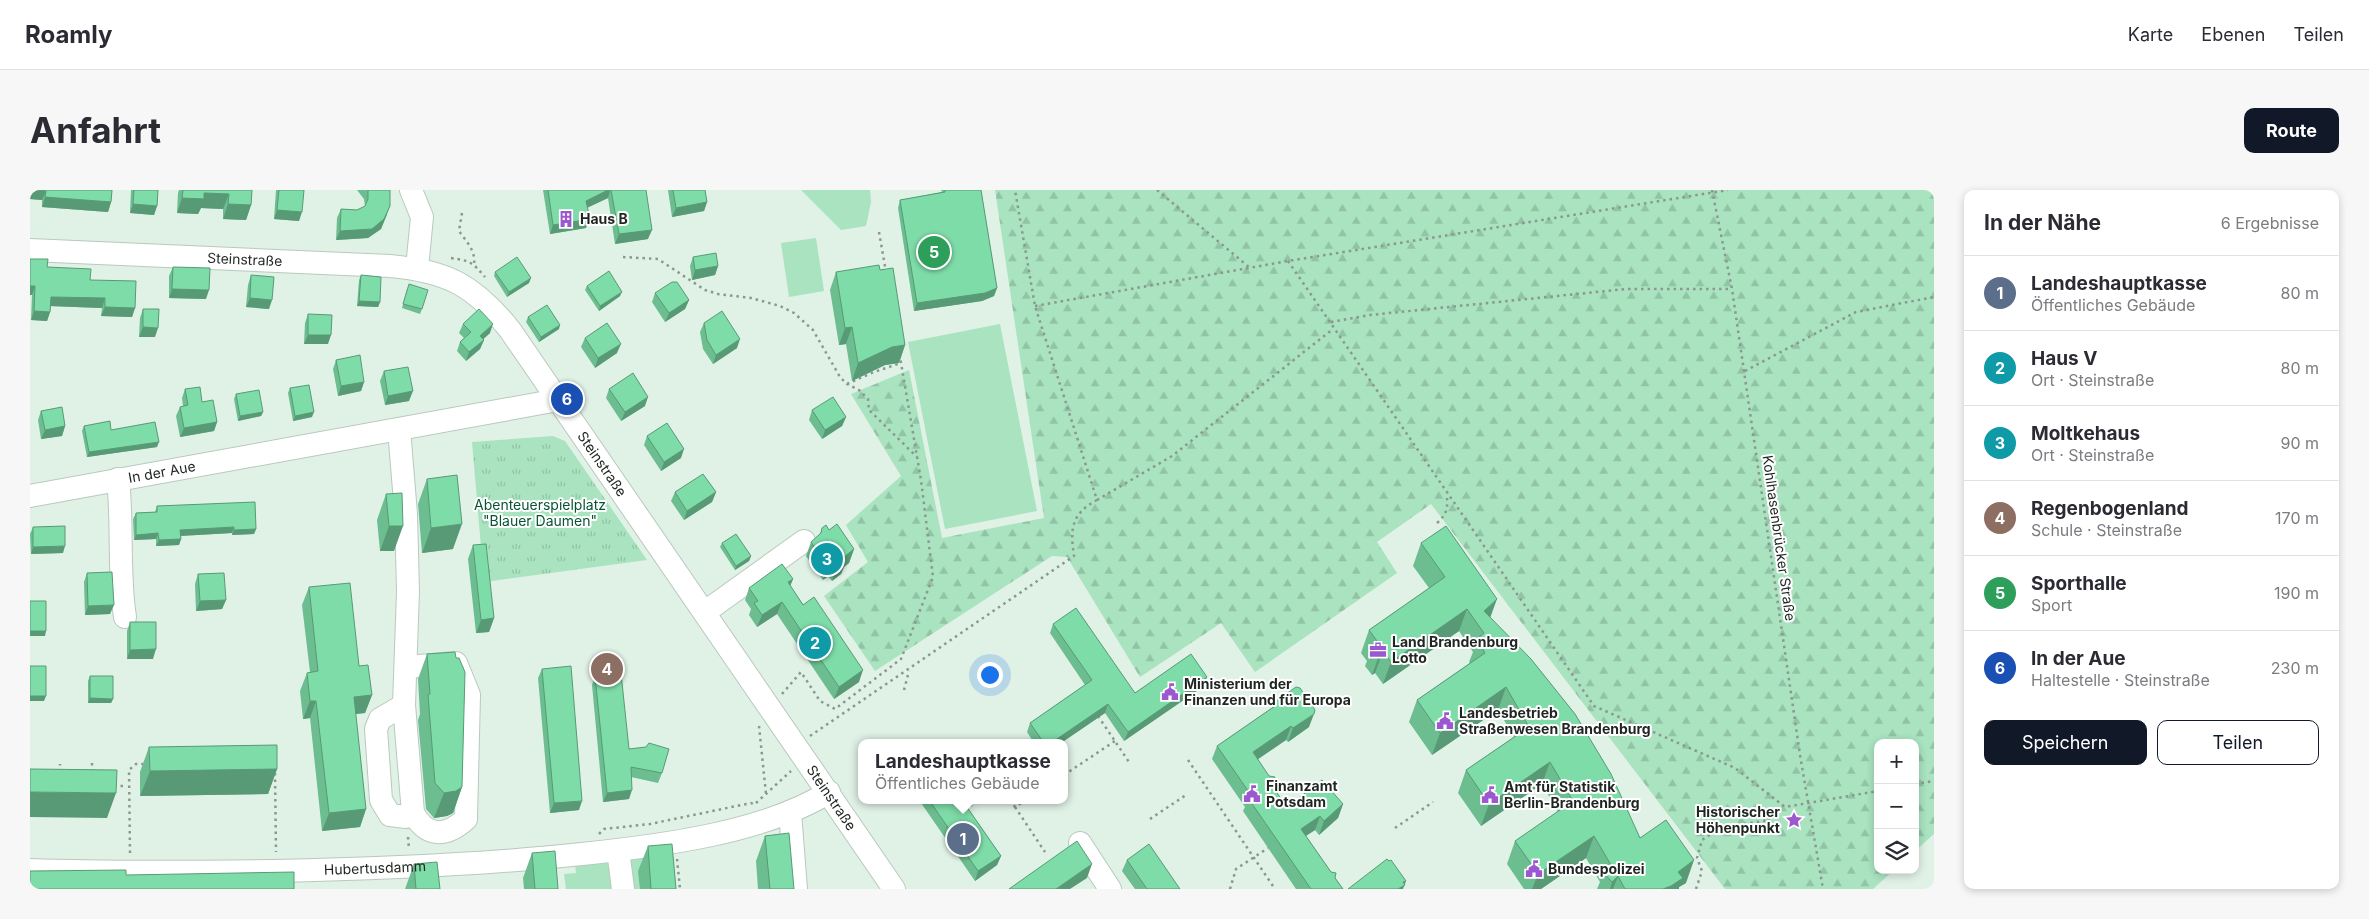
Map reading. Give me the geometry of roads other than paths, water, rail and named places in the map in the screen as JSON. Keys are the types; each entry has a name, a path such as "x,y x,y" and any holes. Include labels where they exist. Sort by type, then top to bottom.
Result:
{"street":[{"path":"411,190 422,217 417,268"},
{"name":"Steinstraße","path":"30,250 417,268 454,280 468,288 485,302 510,330 894,889"},
{"name":"In der Aue","path":"30,496 118,478 558,400"},
{"path":"399,429 406,514 408,591 404,705 410,815 420,825 434,833 455,829 466,819 469,695 456,663 406,667"},
{"path":"118,478 121,510 122,602 125,617"},
{"path":"705,612 804,541"},
{"path":"404,705 380,719 376,728 381,800 390,815 410,815"},
{"name":"Hubertusdamm","path":"30,870 367,879 409,868 618,850 675,842 732,830 790,812 806,806 828,792"},
{"path":"790,812 796,889"},
{"path":"1080,843 1111,889"},
{"path":"618,850 623,889"}],"place":[{"name":"Haus B","path":"566,219"},
{"name":"Sporthalle","path":"934,252"},
{"name":"In der Aue","path":"567,399"},
{"name":"Moltkehaus","path":"827,559"},
{"name":"Haus V","path":"815,643"},
{"name":"Land Brandenburg Lotto","path":"1378,650"},
{"name":"Regenbogenland","path":"607,669"},
{"name":"Ministerium der Finanzen und für Europa","path":"1170,692"},
{"name":"Landesbetrieb Straßenwesen Brandenburg","path":"1445,721"},
{"name":"Finanzamt Potsdam","path":"1252,794"},
{"name":"Amt für Statistik Berlin-Brandenburg","path":"1490,795"},
{"name":"Historischer Höhenpunkt","path":"1794,820"},
{"name":"Landeshauptkasse","path":"963,839"},
{"name":"Bundespolizei","path":"1534,869"}],"park label":[{"name":"Abenteuerspielplatz \"Blauer Daumen\"","path":"540,514"}]}
